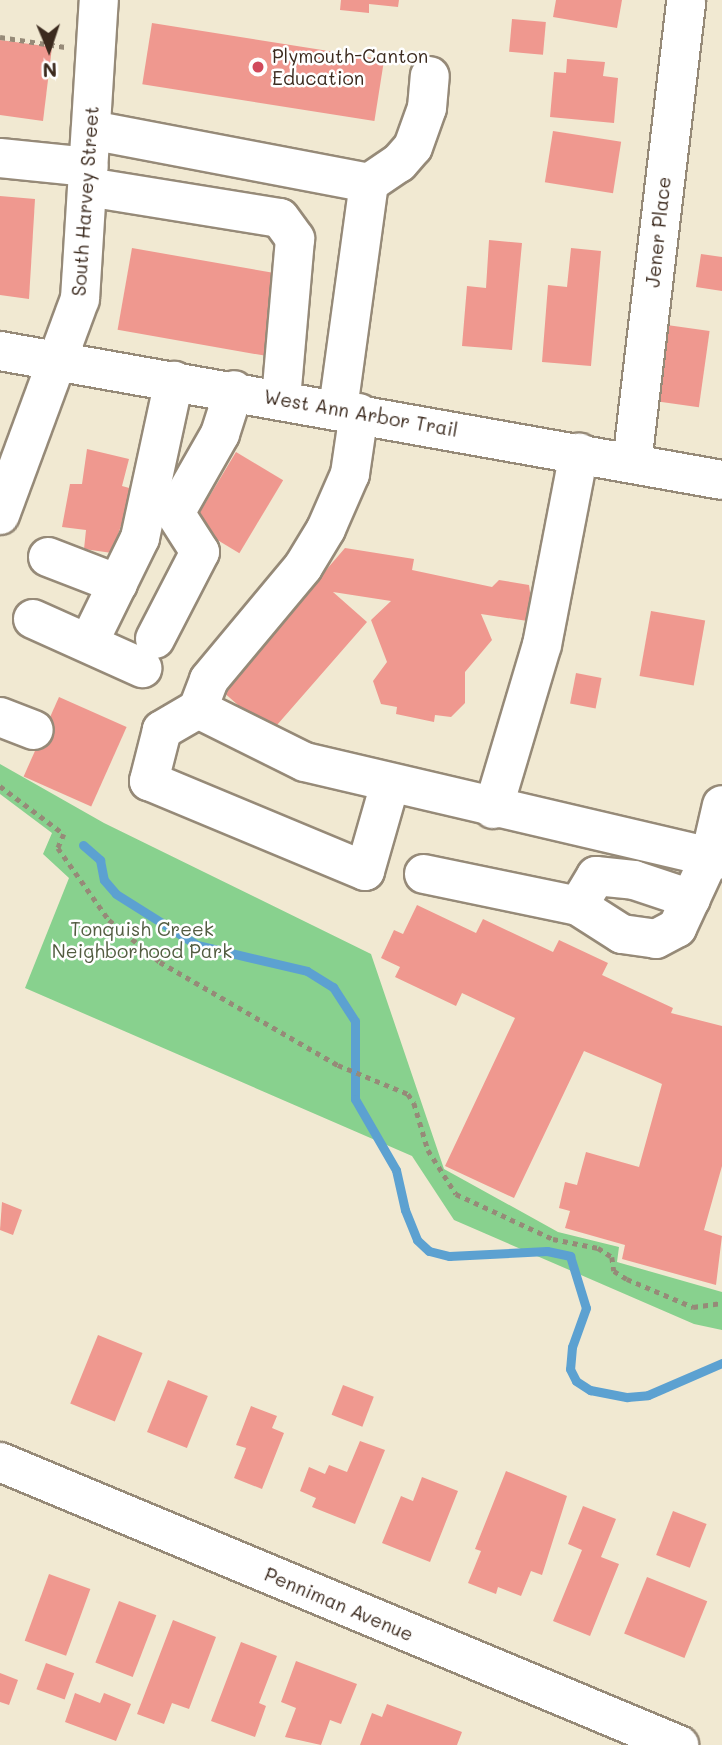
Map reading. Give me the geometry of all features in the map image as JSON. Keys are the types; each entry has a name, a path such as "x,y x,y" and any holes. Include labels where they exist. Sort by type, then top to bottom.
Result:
{"street":[{"name":"South Harvey Street","path":"0,515 80,299 99,0"},
{"name":"Jener Place","path":"632,463 686,0"},
{"path":"0,158 89,161 369,183 399,163 413,146 427,108 430,76"},
{"path":"89,161 280,218 295,239 281,398"},
{"path":"369,183 349,411 350,474 326,529 303,567 209,680 198,709 162,730 149,781 365,870 390,784"},
{"name":"West Ann Arbor Trail","path":"0,351 281,398 722,480"},
{"path":"89,642 140,538 174,380"},
{"path":"33,619 89,642 148,654 200,552 175,513 220,434 234,390"},
{"path":"494,809 542,645 579,453"},
{"path":"48,557 118,584"},
{"path":"198,709 305,762 494,809 716,859"},
{"path":"424,874 578,906 622,934 656,939 677,928 716,859 722,805"},
{"path":"578,906 596,876 635,880 691,899"},
{"name":"Penniman Avenue","path":"0,1462 679,1745"}],"path":[{"path":"0,37 66,47"},
{"path":"0,786 64,834 58,848 109,920 160,962 338,1065 408,1094 414,1103 428,1150 456,1194 553,1239 598,1248 611,1257 614,1271 693,1307 722,1303"}],"green space":[{"name":"Tonquish Creek Neighborhood Park","path":"0,764 104,823 371,954 444,1169 558,1232 619,1247 617,1262 722,1292 722,1330 694,1324 454,1220 412,1156 25,988 69,878 43,854 52,833 0,794"}],"building":[{"path":"341,0 399,0 398,7 369,4 369,13 340,10"},
{"path":"556,0 622,0 617,28 553,17"},
{"path":"512,19 546,22 543,55 509,52"},
{"path":"152,23 384,60 374,121 142,84"},
{"path":"0,40 52,47 43,121 0,115"},
{"path":"567,59 605,62 603,76 618,78 614,123 550,117 554,72 566,73"},
{"path":"553,131 621,142 613,193 545,182"},
{"path":"0,196 35,199 29,299 0,295"},
{"path":"489,240 522,243 512,350 462,346 467,286 486,288"},
{"path":"132,248 279,274 264,356 118,330"},
{"path":"571,248 601,251 591,366 542,362 548,285 567,287"},
{"path":"701,254 722,257 722,291 696,287"},
{"path":"667,325 710,331 699,407 656,401"},
{"path":"87,449 129,459 122,486 133,489 112,553 84,549 86,530 62,527 70,484 82,484"},
{"path":"236,452 283,480 239,553 192,525"},
{"path":"345,548 414,559 412,570 492,587 499,580 529,585 534,622 481,614 492,640 465,672 465,703 451,717 435,715 434,722 396,714 397,707 381,704 373,681 387,662 371,620 391,601 333,592 367,622 270,733 222,691"},
{"path":"651,611 705,621 694,686 640,676"},
{"path":"576,673 602,678 596,708 570,703"},
{"path":"59,697 127,727 91,807 24,776"},
{"path":"417,905 476,933 483,919 553,952 559,940 608,963 602,975 673,1008 671,1013 722,1026 722,1166 704,1230 722,1236 716,1285 622,1259 625,1245 565,1228 570,1211 559,1208 565,1182 577,1185 586,1152 639,1167 662,1084 653,1080 584,1051 514,1198 445,1166 515,1018 462,993 456,1006 395,977 400,967 381,958 394,930 403,934"},
{"path":"2,1202 22,1210 13,1235 0,1230"},
{"path":"98,1335 143,1353 115,1422 70,1404"},
{"path":"168,1380 208,1396 187,1448 147,1432"},
{"path":"343,1385 374,1397 362,1427 332,1415"},
{"path":"251,1406 277,1416 272,1428 284,1433 262,1489 234,1478 246,1448 236,1445"},
{"path":"360,1441 385,1450 355,1524 312,1507 316,1498 300,1491 309,1467 325,1474 329,1465 347,1472"},
{"path":"506,1471 567,1496 542,1575 531,1571 521,1596 498,1587 496,1594 468,1583 481,1551 475,1549"},
{"path":"422,1477 458,1491 430,1562 382,1543 401,1496 413,1501"},
{"path":"583,1506 616,1519 601,1557 619,1564 590,1636 553,1621 582,1550 568,1544"},
{"path":"673,1511 707,1524 690,1568 656,1555"},
{"path":"49,1574 90,1589 66,1656 25,1641"},
{"path":"647,1577 707,1601 684,1658 624,1634"},
{"path":"119,1601 156,1615 133,1677 95,1663"},
{"path":"173,1620 216,1637 189,1709 172,1703 164,1724 137,1714"},
{"path":"241,1642 277,1656 259,1703 266,1706 255,1737 211,1721"},
{"path":"296,1661 357,1684 341,1724 330,1720 321,1745 285,1737 296,1708 281,1702"},
{"path":"46,1663 74,1673 65,1700 36,1689"},
{"path":"0,1673 18,1680 9,1705 0,1702"},
{"path":"75,1693 100,1703 104,1693 131,1704 116,1741 65,1722"},
{"path":"387,1704 462,1732 457,1745 360,1745 372,1713 382,1717"}],"waterway":[{"path":"83,845 100,860 104,880 116,894 197,945 307,971 333,987 355,1021 355,1099 396,1170 405,1210 417,1240 429,1251 449,1256 547,1251 570,1256 586,1308 572,1347 570,1369 576,1381 590,1390 627,1397 648,1395 722,1363"}],"place":[{"name":"Plymouth-Canton Education","path":"258,67"}]}
